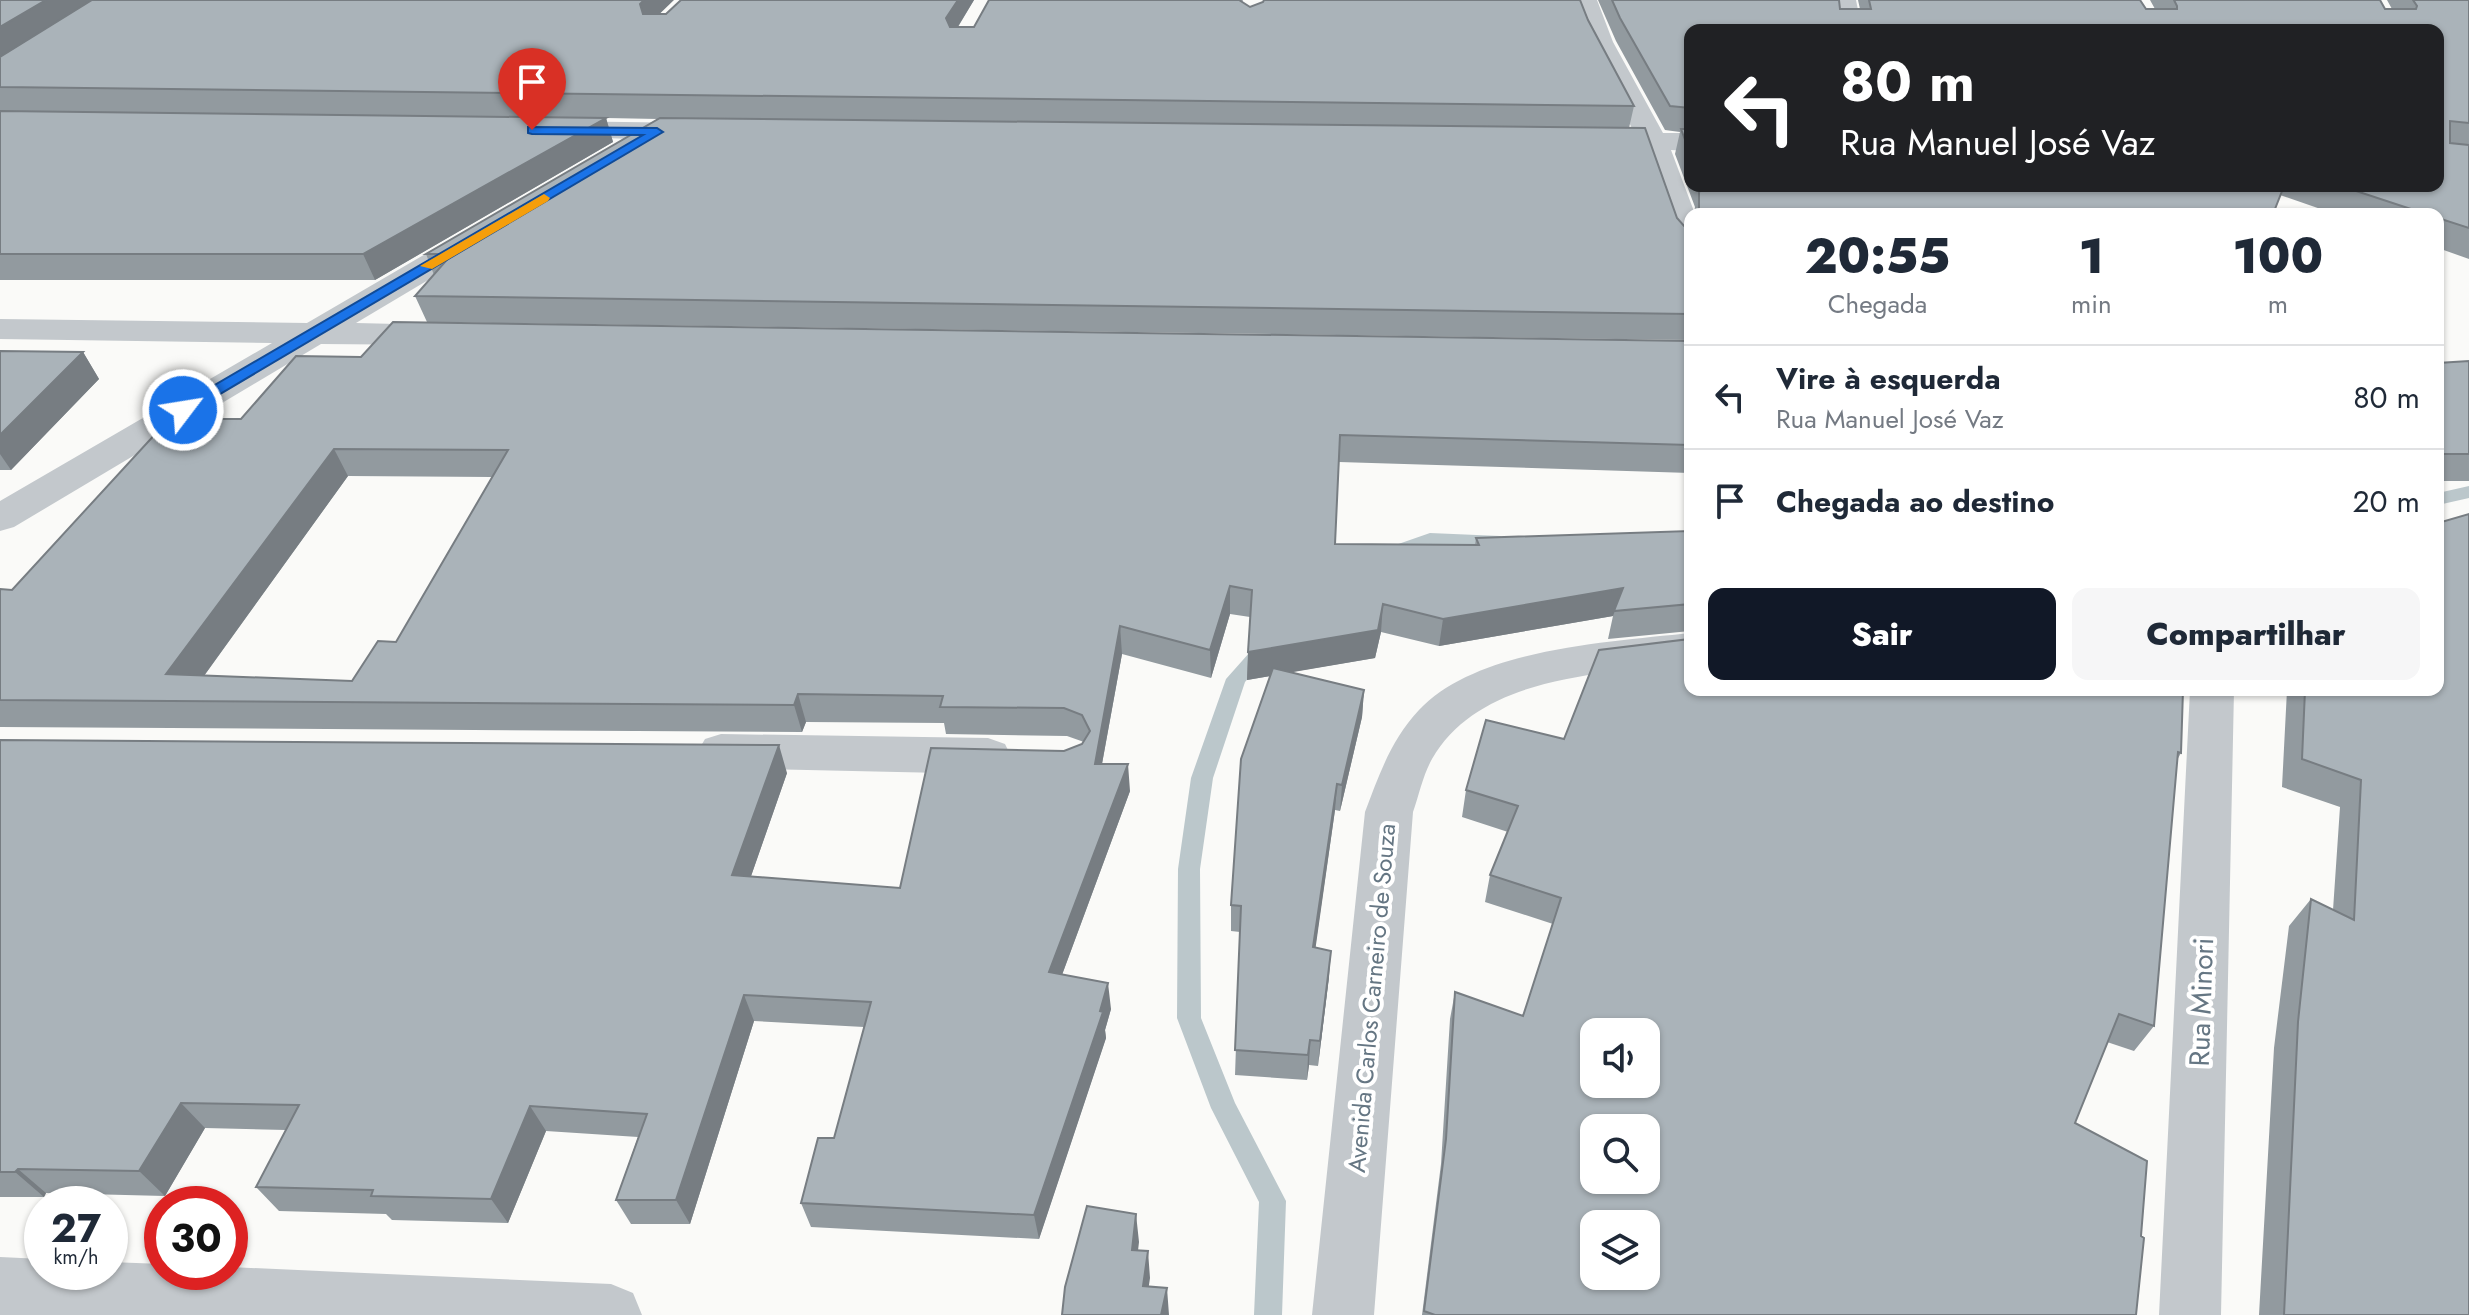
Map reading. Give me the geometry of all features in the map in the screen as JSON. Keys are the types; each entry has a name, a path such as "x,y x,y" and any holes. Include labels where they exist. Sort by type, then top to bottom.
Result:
{"street":[{"path":"1584,0 1600,42 1653,141 1684,226"},
{"path":"1843,0 1848,24"},
{"path":"517,130 721,132"},
{"path":"602,164 657,132"},
{"path":"1558,140 1684,142"},
{"path":"0,518 506,220"},
{"path":"0,329 471,336"},
{"name":"Avenida Carlos Carneiro de Souza","path":"1343,1315 1389,812 1414,748 1449,707 1502,681 1573,663 1684,649"},
{"name":"Rua Minori","path":"2190,1315 2212,696"},
{"path":"679,751 1036,757"},
{"path":"0,1288 611,1315"}],"building":[{"path":"0,0 46,0 0,27"},
{"path":"92,0 644,0 640,4 643,14 666,14 681,0 958,0 946,18 950,27 974,27 989,0 1239,0 1250,7 1264,0 1580,0 1634,106 0,87 0,57"},
{"path":"1612,0 1839,0 1840,9 1871,9 1869,0 2140,0 2146,9 2177,9 2174,0 2380,0 2385,9 2416,9 2413,0 2469,0 2469,123 2450,121 2450,143 2469,145 2469,228 2444,220 2444,208 2408,208 2359,192 2444,192 2444,24 1684,24 1684,107 1670,106"},
{"path":"0,111 606,118 363,254 0,254"},
{"path":"660,118 1645,128 1677,218 1684,226 1684,314 415,296 452,254 426,254"},
{"path":"1699,192 2282,192 2275,208 1699,208"},
{"path":"393,322 1684,341 1684,445 1340,435 1335,544 1479,545 1476,538 1684,531 1684,605 1614,611 1623,588 1443,619 1383,604 1378,630 1248,652 1252,590 1230,586 1210,650 1120,626 1095,764 1128,764 1049,972 1108,983 1100,1011 1103,1012 1034,1215 801,1203 818,1138 834,1138 871,1002 744,995 676,1200 616,1200 647,1114 530,1106 491,1199 371,1196 373,1190 256,1187 299,1105 181,1103 139,1171 18,1169 15,1172 0,1172 0,740 779,745 732,875 900,888 931,748 1064,751 1082,744 1090,731 1082,715 1064,708 940,707 943,696 798,694 794,705 0,700 0,589 12,590 158,431 175,431 185,419 241,419 296,356 361,357","holes":["334,449 508,450 396,642 378,641 352,681 166,674"]},
{"path":"0,351 83,352 0,435"},
{"path":"2469,361 2469,454 2444,454 2444,363"},
{"path":"2469,514 2469,1315 2284,1315 2298,1022 2311,899 2354,920 2361,780 2302,759 2305,696 2444,696 2444,521"},
{"path":"1684,640 1684,696 2183,696 2181,753 2178,752 2154,1026 2119,1014 2075,1123 2147,1161 2141,1236 2144,1238 2136,1315 1435,1315 1424,1311 1446,1139 1455,992 1523,1016 1561,898 1490,875 1518,806 1466,790 1486,720 1564,739 1599,650"},
{"path":"1273,668 1364,690 1342,785 1337,784 1313,947 1331,951 1320,1041 1310,1040 1308,1055 1235,1050 1241,906 1231,905 1241,759"},
{"path":"1087,1206 1136,1214 1132,1250 1148,1251 1143,1286 1167,1288 1161,1315 1062,1315 1065,1287"}],"waterway":[{"path":"2444,498 2469,492"},
{"path":"1391,553 1430,539 1500,542"},
{"path":"1265,648 1236,679 1202,778 1189,869 1189,1018 1224,1108 1273,1201 1268,1315"}],"slow traffic":[{"path":"427,266 544,198"}],"route":[{"path":"183,410 657,132 532,130"}]}
